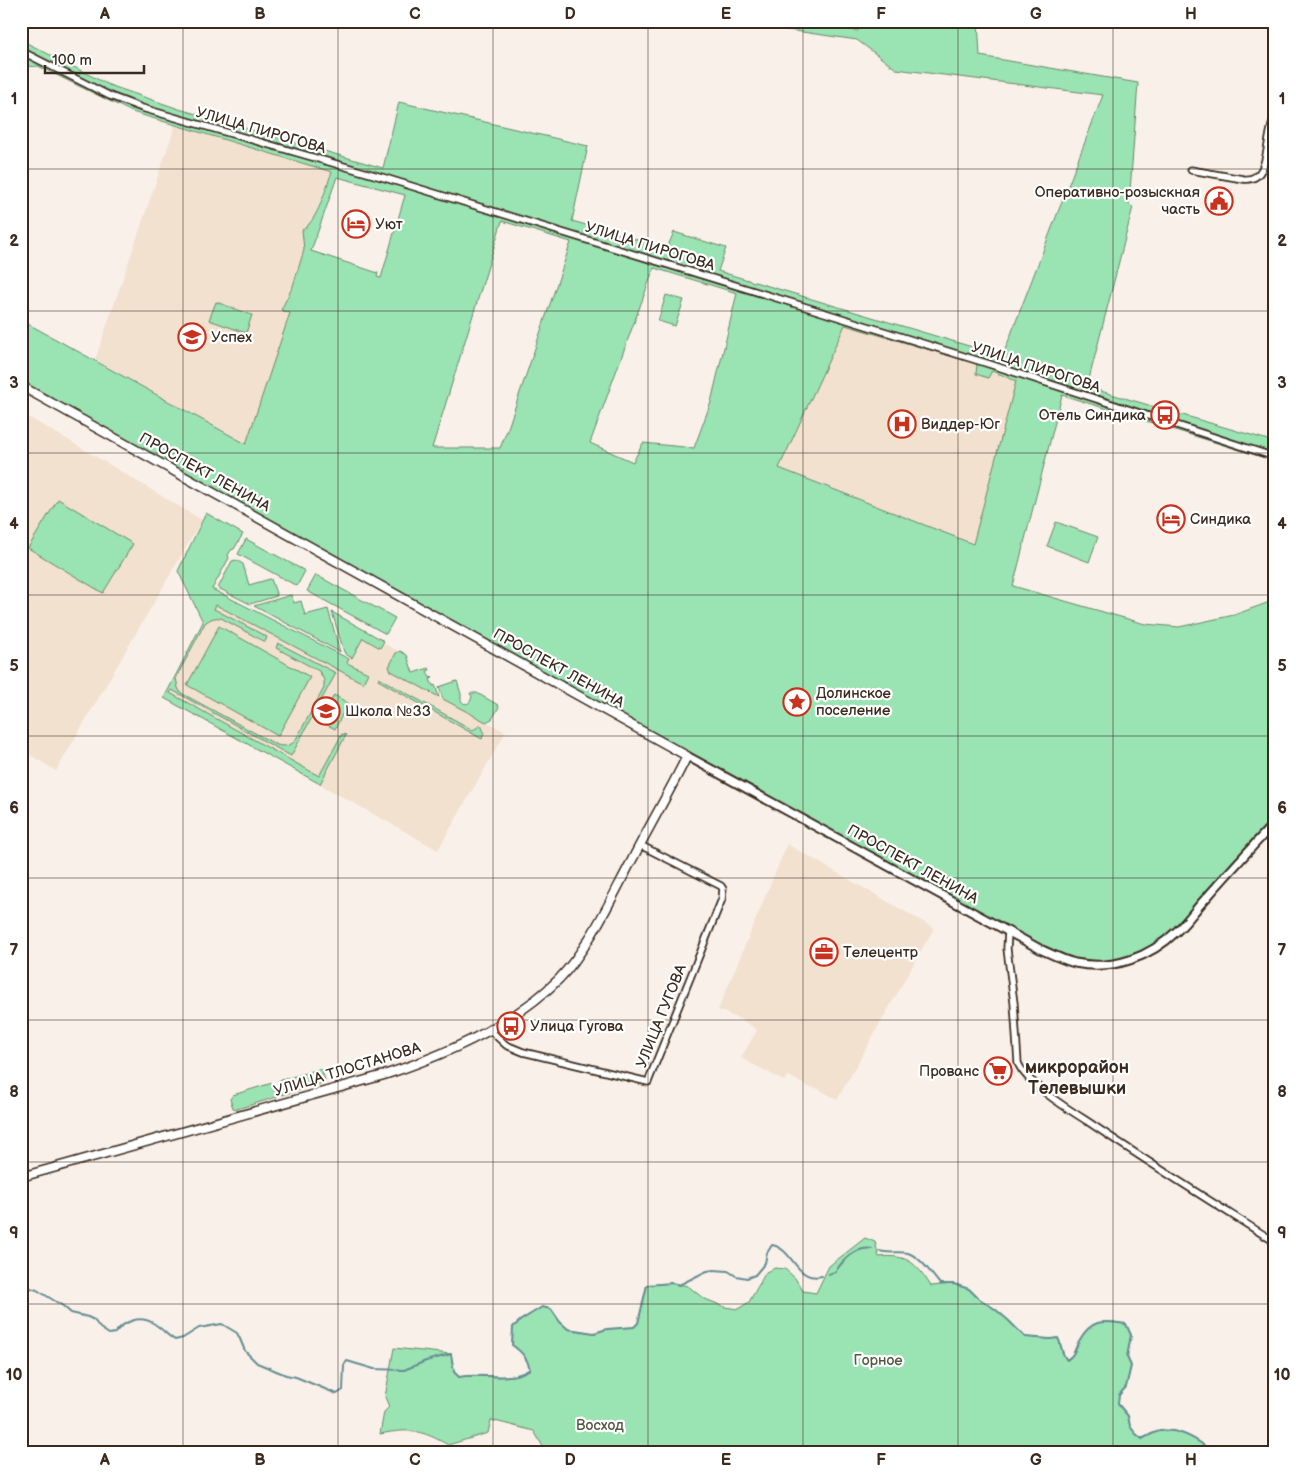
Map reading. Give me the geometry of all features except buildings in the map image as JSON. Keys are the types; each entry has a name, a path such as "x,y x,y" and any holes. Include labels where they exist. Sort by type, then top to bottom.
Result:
{"main road":[{"name":"ПРОСПЕКТ ЛЕНИНА","path":"21,386 687,756"},
{"name":"УЛИЦА ТЛОСТАНОВА","path":"21,1177 376,1078 408,1067 490,1030 528,1006 568,969 588,939 687,756"}],"street":[{"name":"УЛИЦА ПИРОГОВА","path":"21,51 96,89 142,108 385,178 802,306 980,361 1275,457"},
{"path":"1191,170 1248,180 1256,177 1259,174 1268,148 1272,124 1275,118"},
{"name":"ПРОСПЕКТ ЛЕНИНА","path":"687,756 1008,931 1058,957 1076,963 1105,964 1122,962 1137,958 1159,946 1179,930 1275,822"},
{"name":"УЛИЦА ГУГОВА","path":"490,1030 506,1045 523,1052 648,1082 722,899 723,889 721,886 640,845"},
{"path":"1008,931 1007,949 1018,1063 1021,1070 1053,1097 1099,1130 1275,1242"}],"shaded area":[{"path":"175,126 332,171 314,217 308,226 302,230 304,249 293,286 281,310 290,313 246,444 95,360"},
{"name":"Виддер-Юг","path":"845,325 978,365 976,374 988,378 992,371 1016,380 973,544 779,468"},
{"path":"21,413 202,520 56,771 21,749"},
{"name":"Школа №33","path":"218,594 347,663 350,657 353,658 363,638 380,648 383,643 398,651 391,671 506,732 438,850 164,698"},
{"path":"787,844 934,928 837,1100 819,1089 808,1087 789,1076 784,1081 741,1058 757,1030 742,1020 718,1010"}],"green space":[{"path":"726,21 792,21 858,31 861,21 978,21 980,56 1138,83 1129,205 1133,207 1087,387 1275,442 1275,461 1062,395 1013,586 1145,624 1179,627 1234,615 1275,600 1275,822 1179,930 1151,951 1105,964 1058,957 21,386 21,320 246,444 290,313 281,310 293,286 304,250 302,230 308,226 317,212 332,172 132,112 38,66 24,64 21,61 21,40 109,85 179,109 383,168 399,102 588,146 572,221 667,248 674,232 726,248 718,271 1003,355 1103,95 896,69 857,40","holes":["337,177 405,195 381,278 377,277 378,273 311,251","502,221 571,242 500,448 432,448","654,268 737,293 711,402 694,448 643,443 633,462 590,443","845,325 977,364 976,374 988,378 992,371 1016,381 973,544 779,468"]},
{"path":"666,295 684,300 675,326 658,321"},
{"path":"216,302 252,315 246,333 209,320"},
{"path":"58,499 133,544 103,593 28,548"},
{"path":"206,513 243,534 228,555 229,558 212,589 349,659 347,663 368,673 363,683 216,605 214,609 267,637 265,642 221,618 209,620 205,623 176,678 181,693 277,745 284,746 295,741 324,688 324,680 319,671 276,648 278,643 336,673 291,756 172,690 170,693 319,776 342,734 346,735 320,784 164,698 203,622 178,571"},
{"path":"1056,522 1098,537 1089,562 1047,546"},
{"path":"246,539 305,571 297,586 238,554"},
{"path":"236,560 243,564 249,585 271,579 277,596 250,604 218,588 232,561"},
{"path":"316,575 395,618 386,634 307,591"},
{"path":"291,595 294,603 301,601 305,615 328,609 340,652 254,606"},
{"path":"332,612 384,641 380,648 363,638 352,658 345,654"},
{"path":"219,626 310,677 278,736 187,685"},
{"path":"400,651 407,655 413,673 429,668 430,670 427,671 430,678 433,677 430,679 433,686 435,685 439,697 391,671 389,667 396,653"},
{"path":"379,678 473,730 481,725 484,732 482,739 378,680"},
{"path":"457,681 461,700 464,703 470,702 472,697 470,693 477,693 498,705 499,707 492,719 486,722 443,699 439,687"},
{"path":"334,695 348,703 335,729 320,721"},
{"path":"319,1069 322,1071 325,1080 323,1083 282,1095 278,1081"},
{"path":"272,1083 277,1097 237,1109 233,1108 230,1099 233,1095"},
{"name":"Горное","path":"865,1238 875,1242 879,1257 897,1257 916,1266 931,1286 954,1284 969,1289 1008,1320 1025,1337 1058,1338 1067,1359 1073,1353 1088,1328 1093,1325 1104,1322 1126,1324 1131,1335 1127,1356 1131,1366 1126,1387 1119,1395 1118,1404 1128,1416 1130,1426 1142,1438 1160,1431 1181,1433 1195,1439 1212,1452 546,1452 534,1431 491,1420 488,1433 448,1445 423,1433 400,1431 380,1434 384,1412 389,1407 385,1397 394,1348 451,1354 454,1372 459,1377 514,1376 530,1369 524,1355 512,1345 513,1327 542,1307 551,1309 560,1322 568,1329 594,1333 607,1329 634,1327 638,1323 647,1285 672,1283 688,1286 703,1298 725,1307 738,1309 749,1302 766,1272 775,1268 785,1269 795,1278 803,1291 816,1293 829,1266"}],"waterway":[{"path":"21,1285 37,1290 71,1313 94,1320 100,1328 109,1334 115,1333 128,1322 138,1319 153,1323 175,1340 183,1338 199,1328 222,1324 237,1333 245,1351 257,1363 337,1394 343,1390 344,1365 347,1361 374,1369 404,1370 451,1354 454,1372 459,1377 504,1376 522,1373 530,1369 524,1356 512,1345 513,1327 542,1307 551,1309 560,1322 568,1329 594,1333 607,1329 634,1327 638,1323 647,1285 672,1283 679,1285 707,1271 714,1270 728,1271 736,1276 747,1278 755,1275 765,1263 767,1253 772,1245 785,1252 800,1270 806,1274 813,1277 822,1276"},
{"path":"829,1274 835,1272 846,1259 856,1252 872,1249"},
{"path":"879,1251 905,1252 913,1255 922,1262 940,1284 954,1284 969,1289 1008,1320 1025,1337 1058,1338 1067,1360 1088,1328 1104,1322 1126,1324 1131,1335 1127,1357 1131,1366 1126,1387 1119,1395 1118,1404 1128,1416 1130,1426 1142,1439 1153,1433 1174,1431 1195,1439 1212,1452"},
{"path":"1224,1452 1230,1448 1242,1449 1242,1452"}],"place":[{"name":"Оперативно-розыскная часть","path":"1219,201"},
{"name":"Уют","path":"356,224"},
{"name":"Успех","path":"192,337"},
{"name":"Отель Синдика","path":"1165,415"},
{"name":"Виддер-Юг","path":"902,424"},
{"name":"Синдика","path":"1171,519"},
{"name":"Долинское поселение","path":"797,702"},
{"name":"Школа №33","path":"326,711"},
{"name":"Телецентр","path":"824,952"},
{"name":"Улица Гугова","path":"511,1026"},
{"name":"Прованс","path":"998,1071"}],"district":[{"name":"микрорайон Телевышки","path":"1077,1077"}],"park label":[{"name":"Восход","path":"600,1425"}]}
